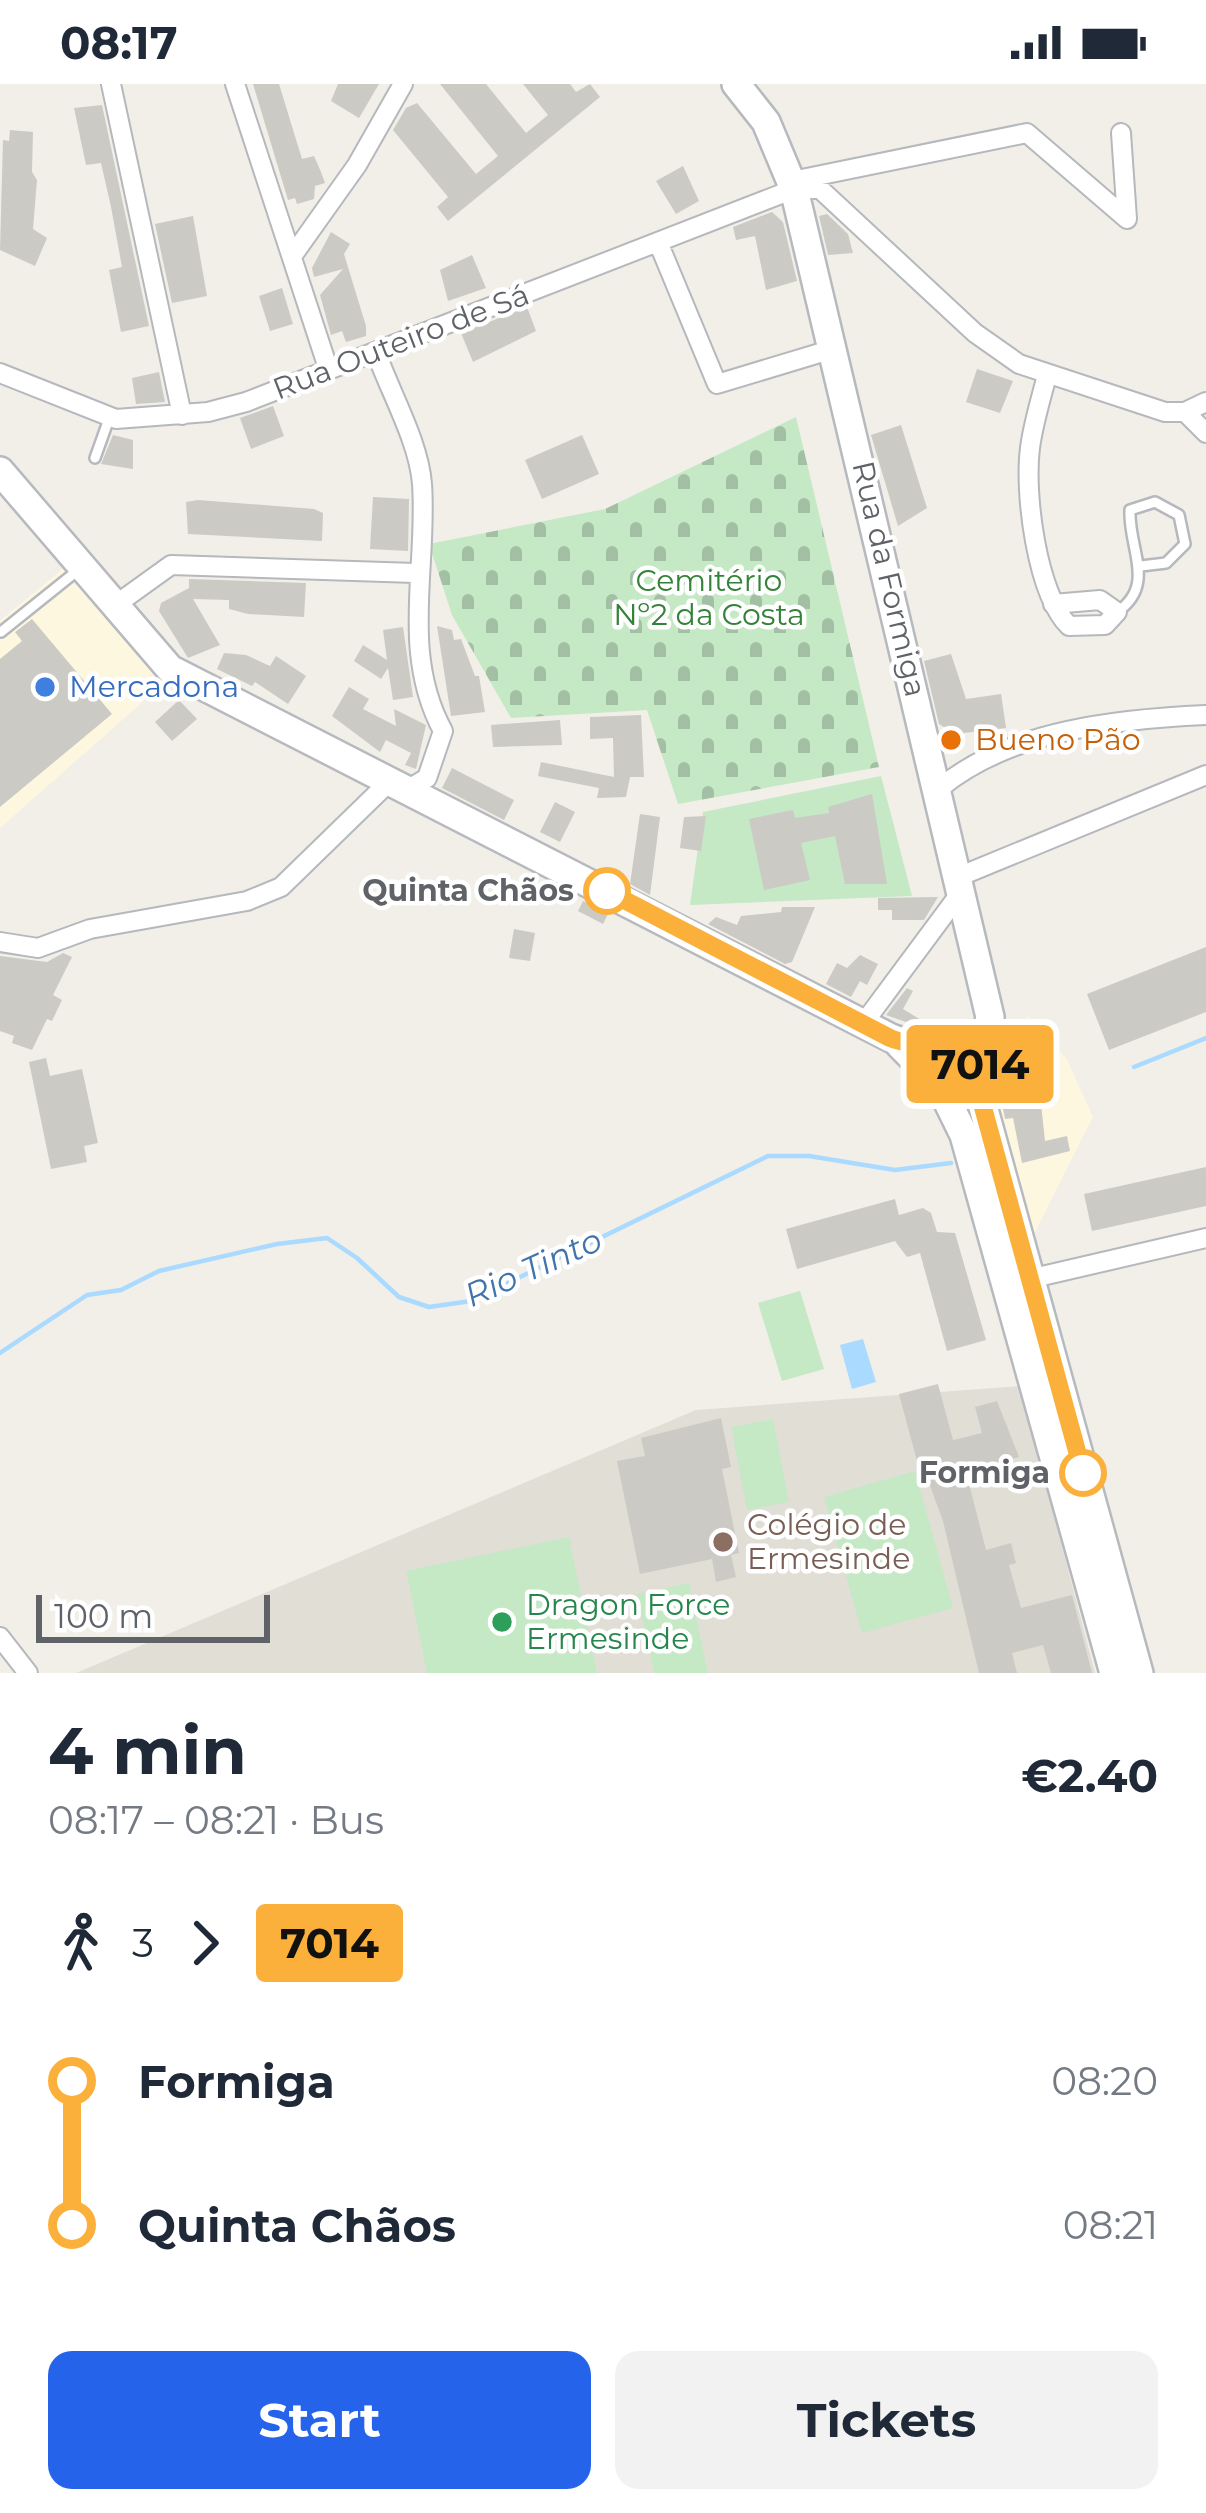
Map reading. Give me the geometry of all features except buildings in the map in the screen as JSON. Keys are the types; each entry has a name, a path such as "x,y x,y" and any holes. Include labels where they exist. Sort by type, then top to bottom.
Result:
{"main road":[{"name":"Rua da Formiga","path":"736,84 766,122 793,185 940,788 990,1017 979,1068 1009,1204 1139,1673"},
{"path":"0,471 170,669 890,1038 919,1048 947,1043 974,1049 979,1068 963,1090 937,1083"},
{"name":"Rua da Formiga","path":"947,1043 970,1017 979,970"},
{"path":"890,1038 937,1083 959,1121 1114,1673"},
{"path":"937,1083 932,1057 947,1043"}],"street":[{"path":"111,84 182,415"},
{"path":"235,84 328,368"},
{"path":"293,255 357,165 401,86"},
{"name":"Rua Outeiro de Sá","path":"0,373 110,416 182,415 246,402 793,185 1027,133 1127,219 1121,133"},
{"path":"793,185 820,189 975,333 1019,364 1165,412 1185,412 1206,402"},
{"path":"658,242 717,384 832,350"},
{"path":"0,942 38,948 90,929 247,901 280,887 398,786 427,778 443,731 430,708 421,662 416,573 422,478 376,352"},
{"path":"1047,376 1029,450 1033,527 1053,604 1069,626 1105,625 1117,612"},
{"path":"1185,412 1206,433"},
{"path":"114,606 171,565 416,573"},
{"path":"940,788 970,763 1043,737 1206,715"},
{"path":"932,758 970,763"},
{"path":"863,1024 960,885 1206,775"},
{"path":"991,1234 1006,1251 1016,1277 1029,1279 1206,1238"},
{"path":"1020,1336 1024,1317 1019,1288 1029,1279"},
{"path":"0,1637 28,1673"}],"lane":[{"path":"95,458 110,416"},
{"path":"1117,612 1130,604 1142,566 1130,510 1155,502 1179,515 1185,544 1166,563 1142,566"},
{"path":"1,632 81,567"},
{"path":"973,1165 986,1182 994,1208 1009,1204"}],"shaded area":[{"path":"66,566 164,683 0,828 0,621"},
{"path":"1027,1016 1066,1058 1093,1117 1031,1240 994,1098 997,1063"},
{"name":"Colégio de Ermesinde","path":"1020,1386 1095,1673 76,1673 696,1410"}],"green space":[{"name":"Cemitério Nº2 da Costa","path":"796,417 879,767 678,804 647,710 511,718 452,615 429,544 605,509"},
{"path":"881,776 912,896 690,905 703,812"},
{"path":"800,1291 824,1369 782,1381 758,1303"},
{"path":"773,1419 789,1502 747,1510 731,1427"},
{"path":"915,1471 953,1608 862,1633 824,1497"},
{"name":"Dragon Force Ermesinde","path":"569,1537 597,1673 427,1673 406,1571"},
{"path":"689,1583 708,1673 654,1673 637,1594"}],"water":[{"path":"863,1339 876,1382 852,1389 840,1345"}],"waterway":[{"name":"Rio Tinto","path":"1134,1067 1206,1038"},
{"name":"Rio Tinto","path":"0,1353 87,1295 121,1290 159,1271 277,1244 327,1238 399,1297 429,1307 471,1301 768,1156 809,1156 895,1170 951,1163"}],"bus line":[{"name":"7014","path":"607,891 908,1046 929,1048 959,1042 974,1049 980,1064 981,1100 1083,1473"}],"place":[{"name":"Mercadona","path":"45,687"},
{"name":"Bueno Pão","path":"951,740"},
{"name":"Quinta Chãos","path":"607,891"},
{"name":"Formiga","path":"1083,1473"},
{"name":"Colégio de Ermesinde","path":"723,1542"},
{"name":"Dragon Force Ermesinde","path":"502,1622"}]}
